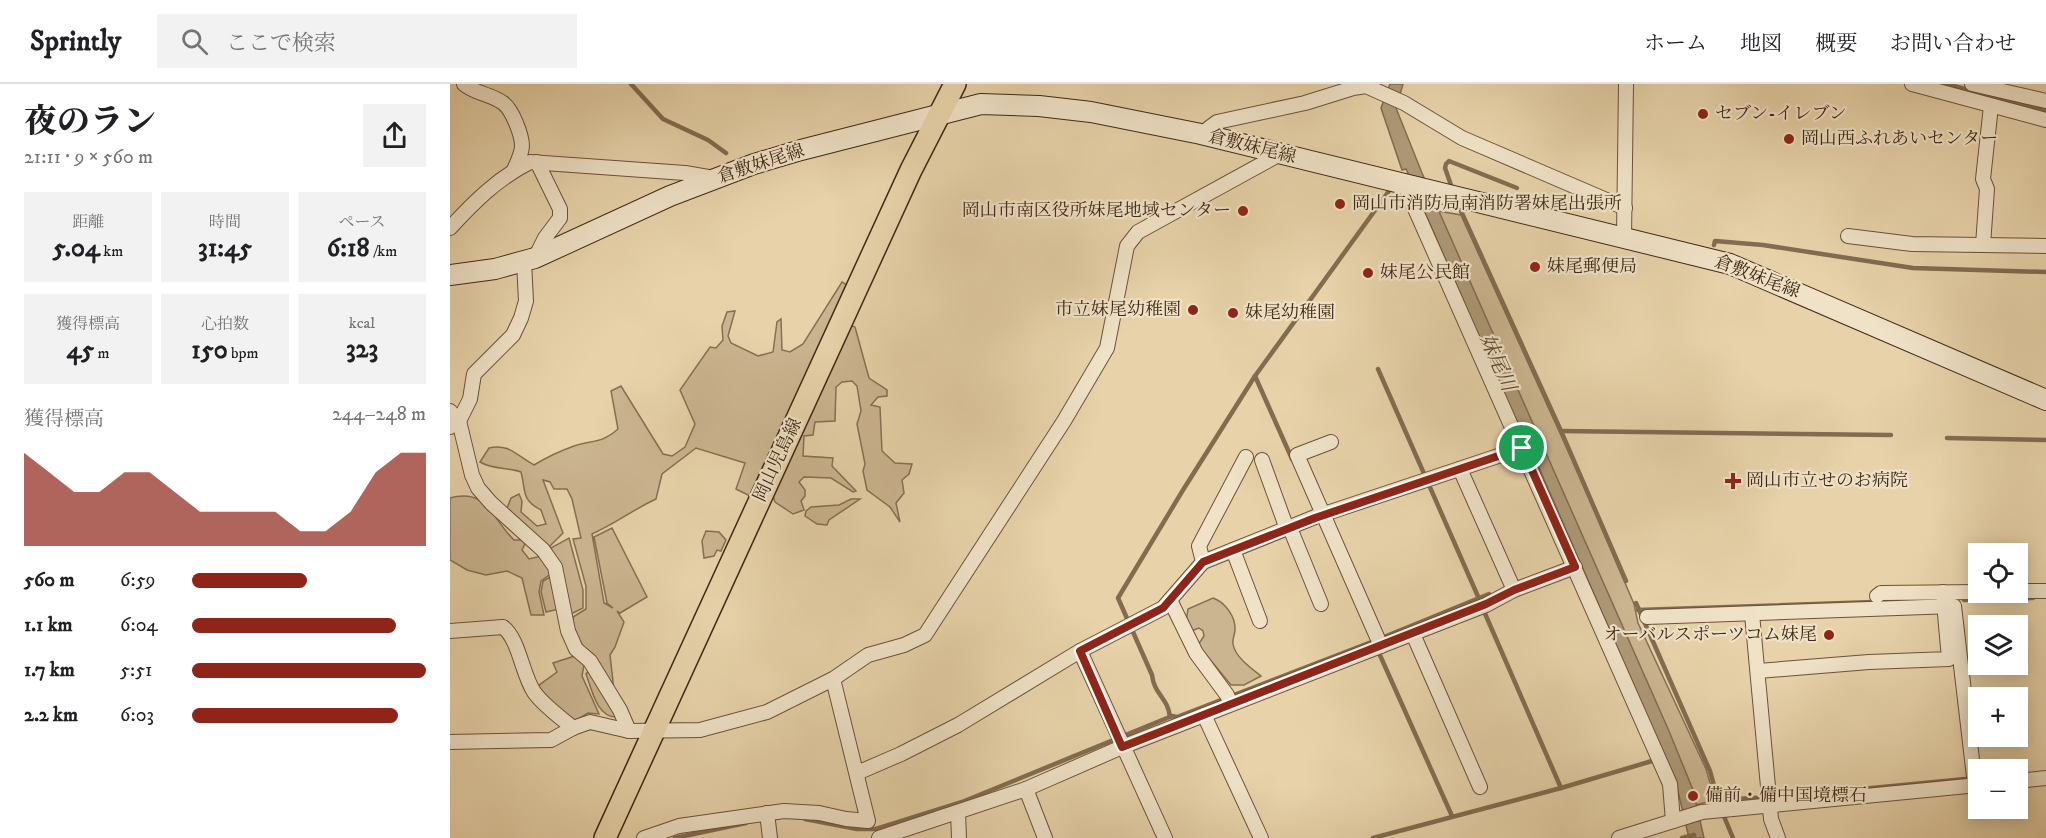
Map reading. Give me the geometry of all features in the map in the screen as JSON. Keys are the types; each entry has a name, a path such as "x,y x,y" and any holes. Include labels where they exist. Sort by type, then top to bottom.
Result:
{"main road":[{"name":"岡山児島線","path":"605,838 911,170 955,84"},
{"name":"倉敷妹尾線","path":"450,275 495,269 530,260 559,249 612,221 716,178 801,150 981,104 1039,106 1091,112 1201,134 1730,264 2046,400"}],"street":[{"path":"464,84 473,92 506,104 514,117 522,147 514,170"},
{"path":"1624,238 1626,84"},
{"path":"1912,84 2046,120"},
{"path":"1972,84 2046,100"},
{"path":"1201,134 1217,123 1305,103 1353,87 1366,86 1404,103 1462,138 1625,208"},
{"path":"1983,245 1987,189 1983,178 1991,106"},
{"path":"450,742 550,740 590,722 629,731 700,730 767,712 832,679 868,656 904,645 925,635 1064,421 1107,348 1127,246 1138,232 1280,154"},
{"path":"450,228 472,205 514,170 530,162 685,173 716,178"},
{"path":"537,162 560,209 560,218 530,260 526,301 513,335 474,374 470,399 453,420 478,488 490,503 543,550 555,567 568,631 576,649 590,661 620,710 629,731"},
{"path":"1407,184 1670,784 1671,826"},
{"path":"1848,236 1912,244 2046,246"},
{"path":"1331,442 1298,455 1379,642"},
{"path":"857,773 958,725 1080,651 1163,608 1203,562 1324,514 1522,448"},
{"path":"1203,562 1199,546 1246,457"},
{"path":"1262,460 1321,604"},
{"path":"1460,469 1514,590"},
{"path":"1233,550 1260,621"},
{"path":"644,838 679,826 768,822 784,811 819,813 846,819 875,833 958,812 1026,789 1120,742 1204,715 1229,700 1379,642 1413,634 1482,606 1514,590 1575,567"},
{"path":"2028,591 2046,591"},
{"path":"1877,596 1881,593 1892,600"},
{"path":"1647,617 1752,614 1892,600 1948,599 1968,594"},
{"path":"1758,670 1949,659 1948,599"},
{"path":"1948,599 1973,759"},
{"path":"1170,600 1196,653 1229,700"},
{"path":"1752,614 1771,819 1778,838"},
{"path":"450,631 504,627 510,632 524,673 534,693 573,728"},
{"path":"1413,634 1480,787"},
{"path":"1080,651 1165,838"},
{"path":"832,679 868,821 875,833"},
{"path":"1204,715 1261,838"},
{"path":"2028,780 2046,778"},
{"path":"1619,838 1671,826 1697,813 1769,800 1968,786"},
{"path":"1026,789 1045,838"},
{"path":"958,812 959,838"}],"shaded area":[{"path":"1432,210 1461,215 1579,475 1634,604 1638,623 1706,769 1716,803 1707,802 1683,808 1678,784 1668,759 1426,218"},
{"path":"842,282 847,285 754,498 736,489 745,463 696,448 662,474 656,499 592,534 604,603 613,608 607,603 594,537 612,528 647,597 620,613 617,611 624,622 610,655 617,717 610,716 596,702 586,674 597,660 583,646 574,630 573,617 586,609 586,586 573,539 581,538 572,499 567,489 554,489 550,482 543,480 563,533 549,547 540,538 526,542 522,550 529,559 541,556 552,573 541,581 539,592 544,615 531,615 522,578 507,571 486,575 467,570 450,560 450,498 463,496 481,501 514,540 520,540 528,529 506,511 511,498 519,494 522,501 521,512 537,526 546,524 541,510 527,499 521,472 480,462 489,448 508,449 534,465 569,448 607,437 618,429 611,391 621,386 663,454 672,456 685,447 695,424 680,390 710,347 716,348 723,340 722,326 727,312 735,311 728,336 731,343 758,356 773,352 777,322 781,319 782,350 790,352 803,344"},
{"path":"847,324 855,327 869,378 887,390 887,396 878,397 871,405 880,407 882,451 895,463 912,464 909,474 902,480 904,493 896,503 900,522 890,507 867,490 863,471 865,464 857,424 861,411 857,386 852,381 842,382 836,387 835,421 815,422 813,435 804,436 803,456 833,458 832,466 856,491 853,492 831,478 804,477 799,482 805,490 805,496 801,501 804,510 793,514 775,502 772,493"},
{"path":"851,499 860,499 829,520 827,525 817,524 805,516 806,511 811,507 839,505"},
{"path":"706,531 719,532 726,540 721,551 717,550 714,556 704,558 702,541"},
{"path":"569,538 583,590 583,608 569,615 549,549"},
{"path":"554,575 559,609 546,612 541,592 543,581"},
{"path":"1213,598 1222,603 1232,615 1235,625 1234,649 1244,662 1261,676 1244,685 1231,685 1198,645 1204,636 1203,631 1199,628 1191,631 1186,622 1188,609"},
{"path":"578,655 584,665 582,676 599,714 588,713 575,721 554,705 538,686 557,672 553,663"}],"water":[{"name":"妹尾川","path":"1390,84 1403,84 1396,108 1422,173 1669,731 1693,790 1704,838 1689,838 1676,783 1406,169 1402,170 1381,108"}],"waterway":[{"path":"631,84 663,119 708,140 726,153"},
{"path":"1946,84 2046,110"},
{"path":"1452,188 1445,168 1449,161 1517,188"},
{"path":"1170,717 1167,705 1155,687 1152,675 1118,598 1255,376 1389,191"},
{"path":"1461,211 1626,581"},
{"path":"1714,245 1715,241 1763,245 1913,268 2046,272"},
{"path":"1378,369 1480,601"},
{"path":"1255,376 1292,459"},
{"path":"1561,431 1891,435"},
{"path":"1947,438 2046,440"},
{"path":"805,819 857,829 876,829 962,802 1172,716 1177,717 1489,594"},
{"path":"1964,600 2033,598"},
{"path":"1638,610 1931,600"},
{"path":"1636,603 1710,771 1719,803"},
{"path":"1483,609 1561,788"},
{"path":"1379,653 1452,816"},
{"path":"1373,838 1561,788 1652,761"},
{"path":"1718,800 1789,796 1965,779"},
{"path":"1723,814 1733,838"},
{"path":"675,838 746,823"},
{"path":"1682,838 1694,835"}],"place":[{"name":"セブン-イレブン","path":"1703,114"},
{"name":"岡山西ふれあいセンター","path":"1789,139"},
{"name":"岡山市消防局南消防署妹尾出張所","path":"1340,204"},
{"name":"岡山市南区役所妹尾地域センター","path":"1243,211"},
{"name":"妹尾郵便局","path":"1535,267"},
{"name":"妹尾公民館","path":"1368,273"},
{"name":"市立妹尾幼稚園","path":"1193,310"},
{"name":"妹尾幼稚園","path":"1233,313"},
{"name":"岡山市立せのお病院","path":"1733,481"},
{"name":"オーバルスポーツコム妹尾","path":"1829,635"},
{"name":"備前・備中国境標石","path":"1693,796"}],"route":[{"path":"1522,448 1575,567 1514,590 1492,602 1413,634 1122,747 1080,651 1163,608 1203,562 1315,518 1522,448"}]}
